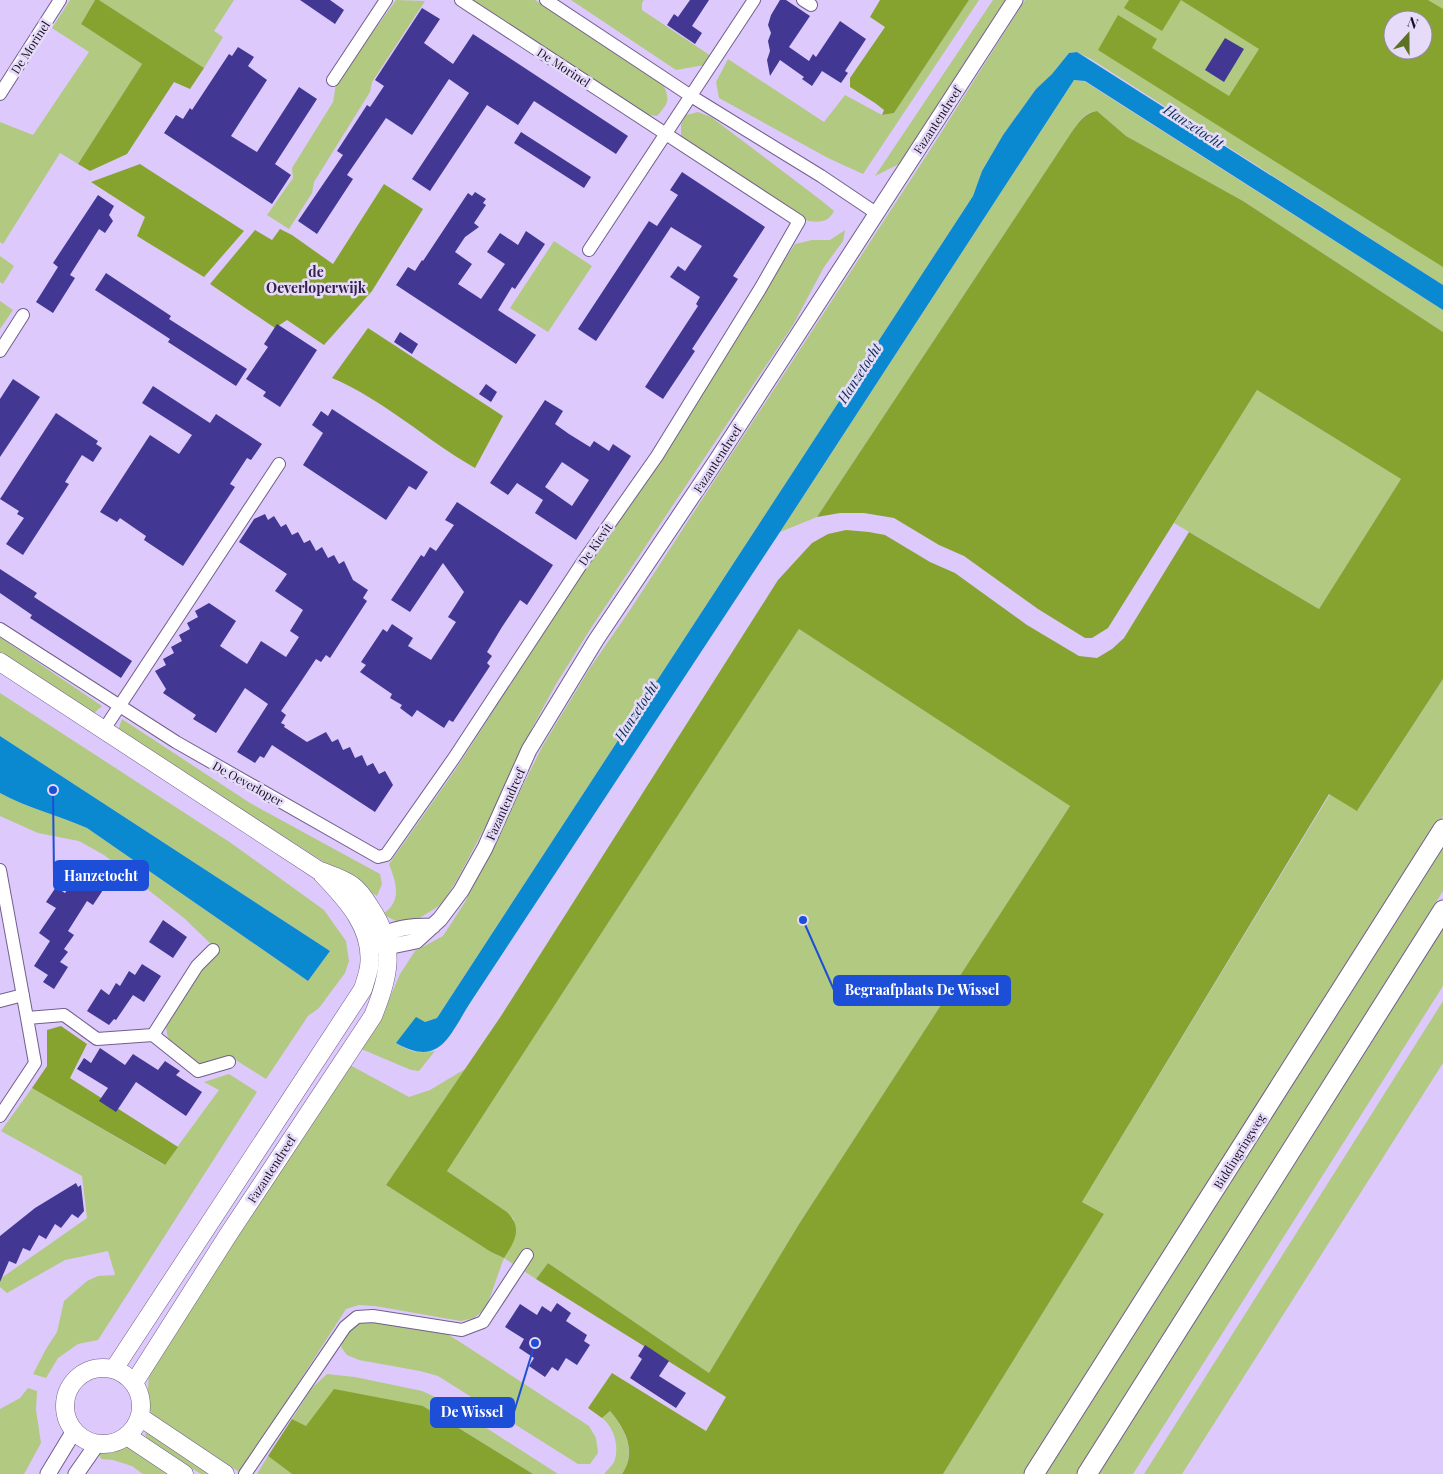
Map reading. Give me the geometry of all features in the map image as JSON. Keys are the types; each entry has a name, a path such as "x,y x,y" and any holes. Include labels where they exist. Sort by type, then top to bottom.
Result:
{"main road":[{"path":"0,662 318,870 343,879 355,887 380,922 386,940"},
{"name":"Biddingringweg","path":"1034,1474 1443,829"},
{"path":"318,870 351,906 361,921 368,945"},
{"path":"1087,1474 1443,910"},
{"name":"Fazantendreef","path":"134,1383 228,1235 373,1016 384,991 387,962 386,940"},
{"name":"Fazantendreef","path":"114,1369 363,989 369,966 368,945"},
{"path":"100,1367 114,1369 125,1374 134,1383 141,1400 140,1417 135,1427 127,1436 113,1443 97,1444 84,1440 74,1431 67,1419 64,1405 67,1391 75,1379 86,1371 100,1367"},
{"path":"140,1417 225,1474"},
{"path":"127,1436 184,1474"}],"street":[{"name":"De Morinel","path":"0,94 60,0"},
{"path":"333,80 386,0"},
{"name":"De Morinel","path":"461,0 799,221"},
{"path":"546,0 691,96 821,176 876,214"},
{"path":"590,250 754,0"},
{"name":"Fazantendreef","path":"368,945 386,940 416,941 433,926 461,891 485,848 529,750 596,640 714,464 1015,0"},
{"name":"De Kievit","path":"378,856 386,855 454,758 582,563 657,456 760,289 799,221"},
{"path":"0,351 24,315"},
{"path":"103,730 279,464"},
{"name":"De Oeverloper","path":"0,629 176,742 378,856"},
{"path":"0,870 35,1063 0,1116"},
{"path":"153,1035 197,966 213,950"},
{"path":"0,1001 23,995"},
{"path":"27,1018 64,1015 97,1039 153,1035 198,1071 229,1062"},
{"path":"245,1474 345,1327 357,1317 374,1316 462,1330 483,1322 527,1255"},
{"path":"48,1474 74,1431"},
{"path":"76,1474 97,1444"}],"green space":[{"path":"70,0 95,0 81,24 142,64 78,164 60,153 3,244 0,242 0,122 33,135 89,52 52,28"},
{"path":"95,0 99,0 204,68 190,89 174,82 127,154 90,171 78,164 142,64 81,24"},
{"path":"99,0 234,0 214,31 223,37 204,68"},
{"path":"396,0 425,1 372,82 370,92 314,182 312,193 289,229 267,215 293,178 292,168 333,102 336,84"},
{"path":"471,0 535,0 663,84 667,94 664,108 657,116 644,114"},
{"path":"571,0 644,0 642,10 711,56 705,65 676,70"},
{"path":"880,0 969,0 894,113 882,115 884,110 850,87 850,78 885,27 870,17"},
{"path":"969,0 979,0 863,174 828,158 719,98 716,82 728,59 824,122 845,95 882,115 894,113"},
{"path":"993,0 1005,0 899,164 875,176"},
{"path":"1025,0 1443,0 1443,285 1091,59 1077,52 1069,53 1052,74 1036,89 1003,135 982,171 973,196 437,1018 425,1022 396,1043 415,1052 435,1051 419,1071 411,1070 359,1048 388,1002 400,974 415,951 443,936 465,902 542,747 590,668 630,610 932,147"},
{"path":"1129,0 1181,0 1162,31 1124,8"},
{"path":"1181,0 1428,0 1443,9 1443,267 1098,50 1118,15 1157,39 1152,48 1229,96 1259,49"},
{"path":"1074,80 1084,81 1443,310 1443,332 1243,201 1126,136 1097,111 1092,112 1082,118 1071,133 817,517 780,532"},
{"path":"1097,111 1126,136 1243,201 1443,332 1443,679 1357,811 1329,794 1082,1202 1104,1214 943,1474 622,1474 629,1458 628,1441 625,1433 610,1411 602,1418 588,1408 612,1373 706,1431 726,1397 536,1279 548,1263 709,1373 799,1224 1070,806 799,629 447,1171 507,1212 512,1218 515,1224 516,1235 504,1258 491,1252 386,1185 501,1016 778,580 812,543 828,534 846,530 885,535 930,562 955,573 1027,625 1079,656 1097,658 1112,649 1124,638 1189,532 1319,609 1401,479 1257,390 1108,628 1092,638 1085,638 1038,609 964,556 939,545 894,518 864,513 840,513 817,517 1071,133 1085,116"},
{"path":"698,112 711,117 822,201 834,211 832,215 823,221 808,221 681,136 681,124 686,115"},
{"path":"140,164 244,231 204,277 137,236 145,217 91,182"},
{"path":"384,184 423,209 372,291 324,345 287,320 275,328 210,284 255,230 272,240 280,229 292,235 333,264"},
{"path":"845,230 843,241 824,267 793,325 591,628 556,684 532,728 502,795 442,904 418,919 398,922 382,914 393,904 396,891 389,864 456,769 795,244 812,240 830,240"},
{"path":"554,241 592,266 548,332 510,308"},
{"path":"0,256 14,266 3,284 0,282"},
{"path":"0,301 13,310 0,329"},
{"path":"368,328 503,416 475,468 369,397 332,378"},
{"path":"1257,390 1401,479 1319,609 1174,523"},
{"path":"799,629 1070,806 799,1224 709,1373 548,1263 536,1279 504,1258 514,1219 507,1212 447,1171"},
{"path":"0,637 102,706 93,714 0,653"},
{"path":"1443,679 1443,816 1025,1474 943,1474 1104,1214 1082,1202 1330,794 1358,810"},
{"path":"0,693 231,843 324,910 346,941 349,961 345,973 319,1008 308,1016 266,1079 231,1057 202,1067 168,1040 166,1027 215,948 184,918 104,855 79,841 38,833 0,816 0,793 87,828 308,981 330,951 0,736"},
{"path":"122,719 250,803 380,874 382,884 377,896 118,730"},
{"path":"1443,844 1443,891 1076,1474 1042,1474"},
{"path":"1443,922 1443,986 1133,1474 1095,1474"},
{"path":"1443,1001 1443,1063 1182,1474 1144,1474"},
{"path":"61,1026 87,1044 70,1078 178,1147 165,1165 32,1088 47,1066 47,1030"},
{"path":"348,1064 409,1097 430,1090 465,1069 386,1185 491,1252 504,1258 486,1308 474,1318 461,1321 375,1306 359,1305 346,1309 242,1470 238,1471 157,1424 150,1410 149,1373"},
{"path":"229,1074 257,1092 98,1340 78,1344 58,1358 46,1378 33,1374 57,1332 64,1301 87,1281 98,1276 115,1275 108,1251 65,1260 7,1293 0,1287 0,1279 87,1218 82,1176 1,1131 32,1088 164,1165 219,1090 204,1082"},
{"path":"366,1320 447,1334 589,1426 596,1438 598,1453 590,1464 578,1464 438,1376 359,1360 347,1355 341,1347 344,1335 357,1324"},
{"path":"327,1374 355,1377 422,1391 446,1402 558,1474 533,1474 423,1406 306,1427 292,1419 312,1388"},
{"path":"28,1388 37,1391 36,1410 41,1443 24,1474 0,1474 0,1409 20,1398"},
{"path":"334,1389 423,1406 533,1474 292,1474 268,1456 292,1419 306,1426"},
{"path":"610,1411 624,1433 629,1449 629,1458 622,1474 604,1474 614,1462 616,1456 613,1432 602,1418"},
{"path":"148,1431 220,1474 201,1474 148,1441 145,1434"},
{"path":"127,1445 177,1474 143,1474 132,1466 113,1460 101,1459 99,1454 106,1449"},
{"path":"268,1456 292,1474 257,1474"}],"water":[{"path":"1077,52 1443,285 1443,310 1085,81 1074,80 449,1037 442,1045 433,1050 423,1052 411,1050 396,1043 416,1017 425,1022 437,1018 973,196 982,171 1003,135 1036,89 1052,74 1069,53"},
{"path":"0,736 330,951 308,981 87,828 0,793"}],"building":[{"path":"300,0 330,0 344,10 335,24"},
{"path":"690,0 709,0 692,26 702,33 695,44 667,25 674,14 678,17"},
{"path":"780,0 786,0 810,16 789,47 809,61 813,54 816,57 840,21 866,39 845,71 848,73 841,83 822,71 812,86 802,79 804,77 780,60 770,76 767,60 770,51 768,41 771,33 768,25 771,15"},
{"path":"422,8 440,19 424,43 453,64 473,34 628,136 616,154 534,101 518,125 487,105 430,191 412,179 469,93 449,79 412,135 386,118 347,175 353,179 317,234 298,221 343,155 337,151 367,105 370,107 384,86 375,80"},
{"path":"1225,38 1244,49 1224,82 1205,70"},
{"path":"238,47 254,57 248,66 267,80 231,136 257,152 299,87 317,99 275,164 291,175 272,204 164,133 176,115 183,119 190,108 192,110 229,54 232,56"},
{"path":"521,132 591,177 584,188 514,143"},
{"path":"682,172 765,227 733,276 738,279 692,349 695,351 663,399 645,387 698,306 696,304 700,297 670,277 678,266 685,271 702,246 671,227 596,341 578,329 649,221 657,226 678,195 670,190"},
{"path":"475,192 486,199 483,203 486,205 474,223 479,227 465,237 455,252 472,264 458,284 481,299 505,264 487,252 500,233 518,245 526,231 545,244 515,289 512,287 498,310 536,335 516,364 396,285 408,267 415,271 468,193 472,196"},
{"path":"98,195 114,206 109,215 113,221 105,233 99,229 70,275 75,278 53,313 36,302 58,267 53,263"},
{"path":"106,273 171,316 169,319 247,369 236,386 168,342 170,339 95,290"},
{"path":"277,324 317,350 280,407 263,396 266,392 246,379 268,347 264,344"},
{"path":"400,332 418,344 412,354 394,342"},
{"path":"13,379 40,397 0,457 0,399"},
{"path":"486,384 497,392 491,402 479,394"},
{"path":"153,386 210,423 216,414 262,444 251,460 247,458 230,484 235,487 183,566 144,540 146,536 120,518 117,522 100,512 150,435 179,454 192,435 142,403"},
{"path":"545,400 563,411 555,424 569,434 590,447 594,441 609,451 613,444 631,456 576,540 535,513 543,500 517,483 508,495 490,483","holes":["562,462 589,480 572,506 545,487"]},
{"path":"332,409 428,472 416,490 409,486 386,520 303,465 323,433 312,425 321,411 328,416"},
{"path":"56,413 98,441 96,444 102,448 93,462 82,455 65,482 69,484 23,555 6,544 24,518 17,514 19,511 0,499"},
{"path":"457,502 553,565 527,605 520,600 487,652 492,656 487,663 490,666 453,722 449,720 444,728 417,710 412,717 400,708 402,705 390,698 392,694 360,672 366,665 361,662 383,629 387,632 392,624 413,638 408,646 431,660 456,622 448,617 464,592 443,563 410,612 391,600 421,555 424,557 430,547 436,551 454,525 445,520"},
{"path":"265,514 268,520 274,516 281,527 286,524 292,535 298,532 304,543 310,540 316,551 322,547 328,558 334,555 339,564 344,561 353,580 368,590 363,598 367,601 330,658 326,655 321,662 316,659 281,711 286,715 281,723 307,742 326,732 332,742 338,739 343,750 350,747 355,758 362,755 367,766 373,763 379,774 385,771 393,785 375,812 272,745 264,758 260,756 255,763 237,752 268,704 245,688 216,733 193,719 196,715 163,693 166,689 155,671 166,665 163,659 174,653 171,647 182,641 179,635 190,629 187,623 198,617 195,611 209,603 236,621 220,646 247,664 261,641 286,657 299,637 290,631 303,610 275,591 287,574 239,542 254,519"},
{"path":"0,569 37,593 34,597 132,661 121,678 30,618 32,615 0,593"},
{"path":"82,868 107,884 93,905 87,901 68,931 74,935 64,949 68,952 60,962 68,967 54,989 43,982 48,975 34,966 50,941 39,933 56,908 46,902 56,887 65,893"},
{"path":"163,920 187,937 173,958 149,942"},
{"path":"142,964 161,976 144,1002 133,995 116,1020 114,1019 109,1025 87,1011 101,989 109,995 116,983 120,986 129,971 135,975"},
{"path":"100,1048 125,1065 133,1054 158,1070 165,1061 180,1071 176,1075 202,1092 186,1116 136,1082 116,1112 99,1101 108,1088 77,1069 84,1058 91,1063"},
{"path":"76,1183 78,1187 81,1185 84,1211 78,1218 72,1214 61,1228 55,1224 46,1239 39,1235 30,1251 23,1248 16,1264 9,1261 0,1282 0,1236 35,1208"},
{"path":"557,1303 571,1313 566,1321 587,1335 584,1341 590,1345 577,1365 566,1358 558,1371 552,1367 545,1377 529,1366 534,1358 519,1348 524,1339 505,1327 520,1304 537,1315 542,1306 551,1312"},
{"path":"645,1345 669,1361 659,1376 686,1393 676,1408 630,1378 642,1359 638,1356"}],"place":[{"name":"Hanzetocht","path":"53,790"},
{"name":"Begraafplaats De Wissel","path":"803,920"},
{"name":"De Wissel","path":"535,1343"}],"district":[{"name":"de Oeverloperwijk","path":"316,280"}]}
